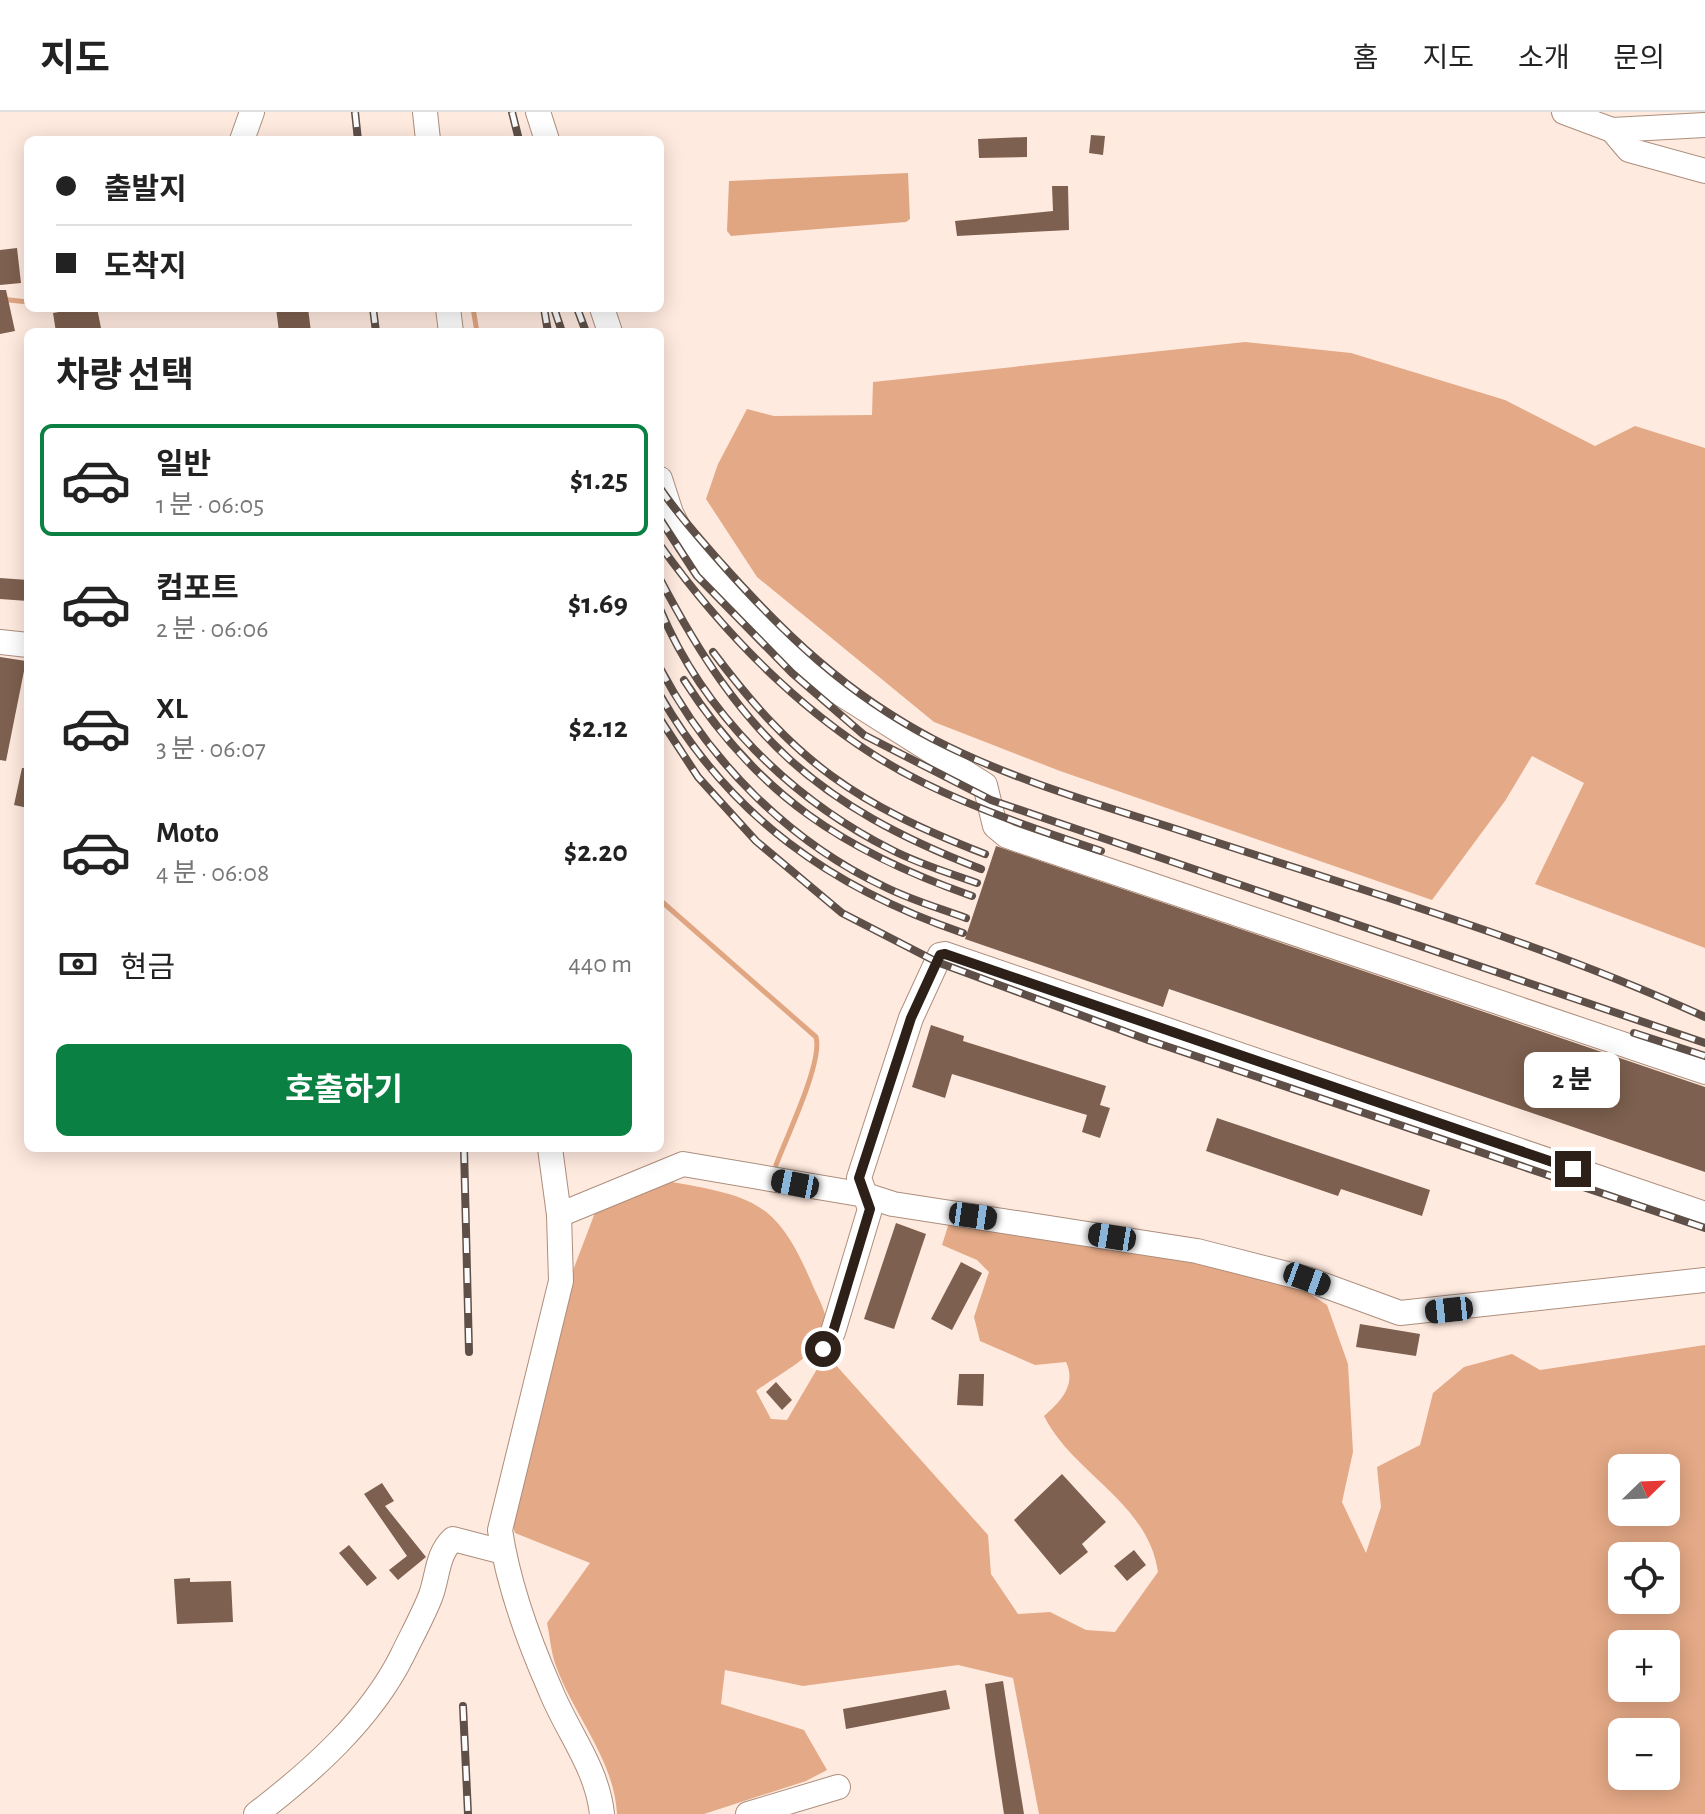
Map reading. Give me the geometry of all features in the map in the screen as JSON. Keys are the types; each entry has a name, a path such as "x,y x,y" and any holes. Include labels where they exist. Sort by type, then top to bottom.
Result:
{"street":[{"path":"243,136 252,112"},
{"path":"425,112 428,136"},
{"path":"538,112 546,136"},
{"path":"1564,112 1612,130 1705,125"},
{"path":"1612,130 1629,150 1705,171"},
{"path":"664,491 687,544 777,643 835,690 985,785 995,826 1007,836 1705,1072"},
{"path":"0,642 24,645"},
{"path":"823,1349 833,1332 870,1209 859,1178 911,1018 940,955 945,954 1705,1214"},
{"path":"551,1152 559,1215 561,1281 500,1530 503,1552 550,1691 591,1767 602,1814"},
{"path":"559,1215 683,1164 865,1195 893,1204 1197,1251 1307,1279 1400,1313 1705,1280"},
{"path":"256,1814 306,1776 375,1698 400,1660 431,1595 444,1547 453,1539 503,1552"},
{"path":"748,1814 838,1787"}],"shaded area":[{"path":"908,173 910,219 906,222 731,236 727,231 729,181"},
{"path":"1245,342 1351,353 1505,400 1595,446 1635,426 1705,448 1705,948 1535,884 1584,783 1532,756 1505,801 1432,900 1060,771 934,722 757,577 706,499 718,464 747,409 774,416 872,415 873,382"},
{"path":"672,1182 725,1193 761,1208 788,1237 826,1320 825,1332 813,1350 756,1391 771,1419 787,1420 820,1364 834,1363 988,1535 991,1574 1018,1614 1050,1612 1086,1630 1115,1632 1158,1572 1151,1548 1140,1526 1125,1507 1073,1455 1044,1416 1061,1399 1068,1386 1066,1362 1035,1365 980,1341 974,1317 989,1272 977,1260 942,1245 949,1223 1197,1263 1299,1287 1327,1305 1348,1364 1353,1452 1342,1502 1366,1553 1381,1507 1377,1467 1420,1445 1433,1393 1464,1367 1512,1354 1540,1370 1705,1345 1705,1814 1039,1814 1013,1678 958,1665 803,1686 725,1670 721,1704 804,1730 827,1770 806,1781 704,1814 617,1814 609,1775 556,1666 547,1623 590,1563 515,1533 510,1516 557,1347 572,1273 596,1210 631,1193"}],"building":[{"path":"1091,135 1105,136 1103,155 1089,153"},
{"path":"1027,137 1027,157 979,158 978,139"},
{"path":"1052,186 1068,186 1069,230 957,236 955,221 1053,211"},
{"path":"17,248 21,283 0,285 0,250"},
{"path":"0,290 6,290 15,331 0,334"},
{"path":"98,312 101,328 55,328 53,313"},
{"path":"276,312 308,312 310,328 278,328"},
{"path":"0,578 24,580 24,601 0,599"},
{"path":"0,657 24,661 24,671 6,761 0,760"},
{"path":"22,768 24,768 24,807 14,805"},
{"path":"996,846 1705,1087 1705,1172 1169,989 1163,1007 965,939"},
{"path":"931,1025 964,1036 963,1041 1106,1086 1100,1105 1110,1108 1100,1138 1082,1132 1087,1115 952,1074 945,1098 912,1087"},
{"path":"1217,1118 1430,1190 1422,1216 1341,1189 1338,1196 1206,1151"},
{"path":"896,1223 926,1234 894,1329 864,1319"},
{"path":"961,1262 982,1273 952,1330 931,1319"},
{"path":"1360,1324 1420,1334 1416,1356 1356,1347"},
{"path":"959,1374 984,1374 983,1406 957,1405"},
{"path":"776,1382 792,1400 782,1410 766,1392"},
{"path":"1062,1474 1106,1522 1082,1544 1088,1552 1060,1575 1014,1520"},
{"path":"382,1483 394,1501 385,1506 426,1557 398,1580 389,1570 407,1556 364,1494"},
{"path":"349,1545 377,1578 367,1586 339,1553"},
{"path":"1134,1550 1146,1565 1127,1581 1114,1566"},
{"path":"190,1578 190,1582 231,1581 233,1622 177,1624 174,1579"},
{"path":"1003,1681 1024,1814 1004,1814 985,1684"},
{"path":"946,1690 950,1709 846,1729 843,1709"}],"waterway":[{"path":"0,299 24,302"},
{"path":"474,312 476,328"},
{"path":"664,904 816,1037 817,1049 809,1081 776,1165"}],"railway":[{"path":"355,112 358,136"},
{"path":"512,112 518,136"},
{"path":"374,312 376,328"},
{"path":"545,312 547,328"},
{"path":"555,312 561,328"},
{"path":"578,312 584,328"},
{"path":"664,493 769,615 819,661 873,703 933,739 993,767 1056,790 1512,940 1705,1017"},
{"path":"664,525 697,576 792,673 864,735 991,800 1705,1043"},
{"path":"664,550 745,648 812,710 848,738 885,762 946,793 1011,820 1101,851"},
{"path":"664,586 721,682 754,723 789,759 828,791 872,819 981,869"},
{"path":"664,617 700,684 726,718 786,779 855,830 923,864 977,883"},
{"path":"713,652 773,724 832,776 900,817 985,854"},
{"path":"664,675 702,735 727,766 755,796 816,847 885,887 966,918"},
{"path":"684,680 743,756 808,815 884,860 972,896"},
{"path":"664,701 718,777 752,812 789,843 870,894 963,933"},
{"path":"664,725 698,777 756,841 842,913 937,962 1148,1040 1705,1228"},
{"path":"1634,1033 1705,1056"},
{"path":"464,1152 469,1352"},
{"path":"463,1706 468,1814"}],"route":[{"path":"823,1349 833,1332 870,1209 859,1178 911,1018 940,955 945,954 1573,1169"}]}
